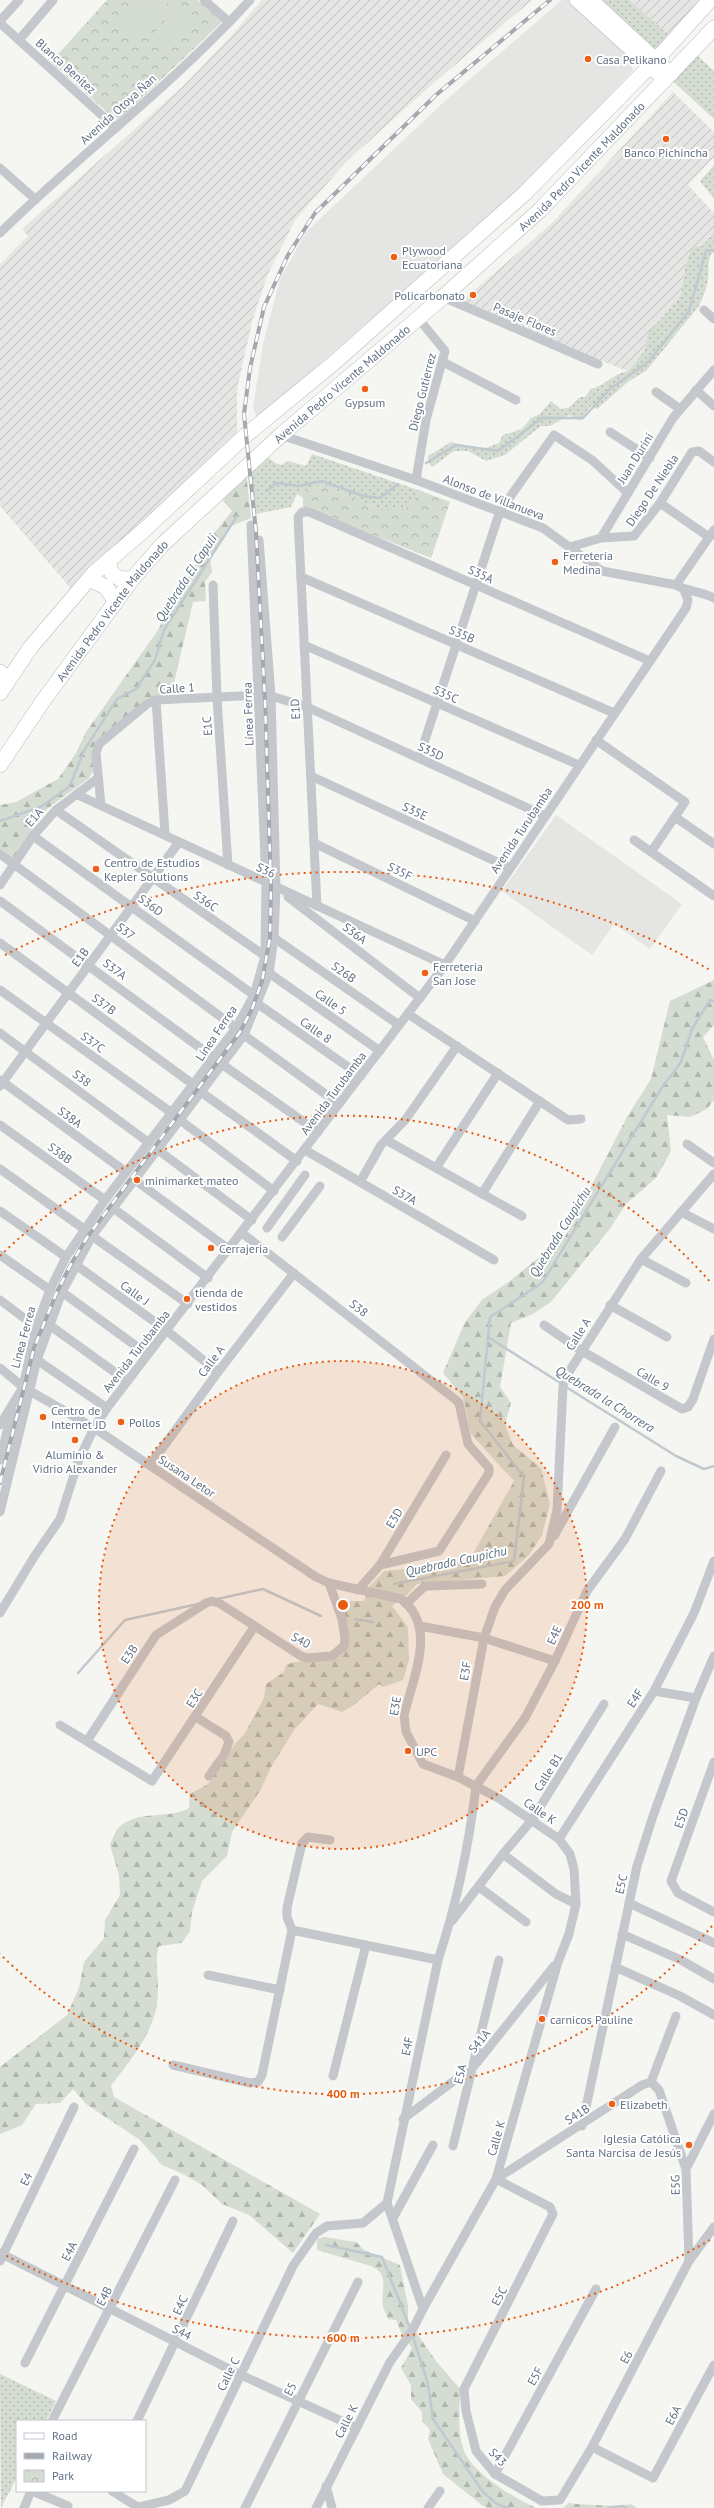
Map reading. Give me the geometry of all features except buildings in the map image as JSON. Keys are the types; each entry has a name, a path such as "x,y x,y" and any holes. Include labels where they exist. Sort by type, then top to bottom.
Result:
{"main road":[{"path":"576,0 654,63"},
{"path":"592,0 668,78"},
{"name":"Avenida Pedro Vicente Maldonado","path":"0,692 5,674 30,648 88,579 246,435 335,362 524,194 654,63 710,0"},
{"name":"Avenida Pedro Vicente Maldonado","path":"0,765 47,695 133,578 192,517 281,435 443,297 540,210 668,78 714,28"},
{"path":"110,559 110,570 116,577 123,580 133,578"},
{"path":"88,579 106,587 116,602"}],"street":[{"path":"0,22 19,0"},
{"path":"19,40 53,0"},
{"path":"204,0 229,22"},
{"name":"Avenida Otoya Ñan","path":"0,234 35,199 116,128 229,22 250,0"},
{"name":"Blanca Benitez","path":"0,22 116,128"},
{"path":"0,168 35,199"},
{"name":"Pasaje Flores","path":"443,297 598,364"},
{"path":"704,310 714,320"},
{"name":"Diego Gutierrez","path":"416,480 426,420 445,351 418,318"},
{"path":"443,362 516,400"},
{"name":"Juan Durini","path":"601,538 680,409 714,370"},
{"path":"696,390 714,406"},
{"path":"656,392 680,409"},
{"path":"610,432 650,458"},
{"name":"Alonso de Villanueva","path":"281,435 416,480 543,528 602,571 676,585 684,590 701,592 714,598"},
{"path":"419,758 500,511 554,435 592,460 628,493"},
{"name":"Diego De Niebla","path":"601,538 634,536 660,503 695,450 714,462"},
{"path":"660,503 711,533 676,585"},
{"name":"S35A","path":"302,512 309,512 650,661"},
{"name":"E1D","path":"302,512 298,517 317,906"},
{"name":"Línea Ferrea","path":"26,1389 36,1327 50,1290 66,1257 84,1229 148,1142 194,1085 236,1028 254,994 265,956 266,883 251,525"},
{"path":"570,547 601,538"},
{"name":"Línea Ferrea","path":"0,1425 26,1389 48,1324 76,1264 92,1236 244,1035 258,1004 269,973 274,938 276,888 271,696 259,540"},
{"name":"S35B","path":"301,577 614,713"},
{"name":"E1C","path":"213,585 217,698 228,865"},
{"name":"Avenida Turubamba","path":"0,1613 34,1557 60,1519 78,1462 94,1428 107,1408 147,1354 230,1250 445,965 686,608 688,600 684,590"},
{"name":"S35C","path":"304,645 579,765"},
{"name":"Calle 1","path":"101,806 96,752 99,744 147,704 156,700 259,695 271,696 307,707"},
{"path":"156,700 165,834"},
{"name":"S35D","path":"307,707 545,816"},
{"path":"596,740 685,802 651,852"},
{"name":"S35E","path":"310,776 510,868"},
{"name":"E1A","path":"0,885 15,865 33,836 56,810 78,795 98,778"},
{"name":"S36","path":"78,795 445,965"},
{"name":"S36C","path":"56,810 265,956"},
{"path":"675,817 714,844"},
{"name":"S36D","path":"33,836 254,994"},
{"path":"634,840 714,896"},
{"name":"E1B","path":"1,1083 179,842"},
{"name":"S35F","path":"314,844 475,921"},
{"name":"S37","path":"0,854 236,1028"},
{"name":"S36A","path":"276,888 420,998"},
{"name":"S37A","path":"0,901 89,964 214,1058"},
{"name":"S26B","path":"274,938 399,1025"},
{"name":"S37B","path":"0,942 194,1085"},
{"name":"Calle 5","path":"269,973 380,1051"},
{"name":"S37C","path":"0,990 172,1113"},
{"name":"Calle 8","path":"258,1004 361,1076"},
{"path":"408,1014 568,1120 581,1119"},
{"name":"S38","path":"0,1033 148,1142"},
{"path":"244,1035 339,1104"},
{"path":"360,1182 380,1145 406,1120 457,1046"},
{"path":"223,1064 318,1132"},
{"path":"436,1168 498,1073"},
{"name":"S38A","path":"1,1083 126,1172"},
{"path":"201,1092 297,1160"},
{"path":"482,1194 540,1102"},
{"path":"180,1120 284,1204 299,1214"},
{"name":"S38B","path":"0,1125 105,1200"},
{"path":"386,1140 522,1216"},
{"path":"687,1144 714,1163"},
{"path":"158,1150 252,1220"},
{"name":"S37A","path":"305,1150 494,1260"},
{"path":"0,1169 84,1229"},
{"name":"Calle A","path":"549,1544 557,1510 563,1386 610,1305 641,1259 714,1174"},
{"path":"267,1228 305,1176"},
{"path":"135,1180 230,1250"},
{"path":"282,1237 320,1186"},
{"path":"113,1208 208,1278"},
{"path":"0,1211 66,1257"},
{"path":"680,1212 714,1229"},
{"name":"S38","path":"242,1233 294,1272 459,1403 468,1444 490,1470 439,1551 380,1565"},
{"path":"92,1236 188,1304"},
{"path":"0,1255 50,1290"},
{"path":"641,1259 686,1283"},
{"name":"Calle J","path":"76,1264 166,1330 218,1372"},
{"name":"Calle A","path":"150,1465 294,1272"},
{"path":"62,1292 147,1354"},
{"path":"0,1300 36,1327"},
{"path":"610,1305 667,1336"},
{"path":"48,1324 127,1381"},
{"name":"Calle 9","path":"544,1325 582,1351 678,1408 685,1409 693,1399 714,1339"},
{"path":"37,1360 107,1408"},
{"name":"Susana Letor","path":"0,1368 26,1389 94,1428 316,1577 329,1583 404,1601"},
{"path":"0,1512 26,1389"},
{"path":"0,1460 14,1405"},
{"path":"549,1544 568,1514 615,1428"},
{"name":"E3D","path":"362,1591 380,1565 446,1455"},
{"name":"E4E","path":"476,1786 525,1718 555,1661 587,1591 625,1539 662,1471"},
{"name":"E3F","path":"458,1777 484,1638 495,1608 504,1590 516,1576 549,1544"},
{"name":"E4F","path":"559,1839 654,1691 694,1613 714,1560"},
{"name":"S40","path":"212,1601 219,1603 301,1656 308,1658 332,1656 344,1646 345,1639 342,1619 329,1583"},
{"path":"404,1601 424,1587 428,1586 482,1584"},
{"name":"E3B","path":"87,1741 156,1635 212,1601"},
{"name":"E3E","path":"404,1601 416,1616 420,1626 421,1640 404,1715 404,1726 423,1764 458,1777 476,1786"},
{"path":"420,1626 484,1638 555,1661"},
{"name":"E3C","path":"87,1741 152,1781 196,1717 254,1627"},
{"name":"E5C","path":"582,2126 629,1903 651,1822 696,1698 714,1657"},
{"path":"654,1691 696,1698"},
{"name":"Calle B1","path":"450,1923 503,1854 532,1820 604,1704"},
{"path":"196,1717 226,1736 229,1742 224,1755 209,1776"},
{"path":"60,1725 87,1741"},
{"name":"E5D","path":"714,1762 712,1775 671,1881 678,1893 714,1912"},
{"name":"E4F","path":"387,2203 403,2119 438,1960 450,1923 471,1826 476,1786"},
{"name":"Calle K","path":"316,2508 355,2427 390,2362 412,2331 423,2308 496,2179 558,1962 570,1934 576,1904 573,1861 559,1839 532,1820 476,1786"},
{"path":"173,2065 250,2083 258,2082 262,2075 292,1930 287,1917 287,1908 302,1843 308,1837 330,1840"},
{"path":"503,1854 556,1894 576,1904"},
{"path":"479,1887 526,1922"},
{"path":"629,1903 714,1943"},
{"path":"292,1930 438,1960"},
{"path":"622,1934 681,1960 714,1979"},
{"path":"333,2076 366,1945"},
{"name":"E5A","path":"454,2146 475,2065 499,1960"},
{"name":"S41A","path":"403,2119 475,2065 558,1962"},
{"path":"615,1967 680,1996 714,2015"},
{"path":"208,1975 280,1990"},
{"path":"676,2016 651,2082 659,2090 686,2169"},
{"name":"S41B","path":"496,2179 582,2126 642,2086 651,2082"},
{"name":"E4","path":"1,2256 74,2108"},
{"name":"E5G","path":"689,2261 686,2169 714,2114"},
{"path":"393,2218 433,2145"},
{"name":"E4A","path":"25,2363 134,2149"},
{"name":"E5C","path":"464,2389 553,2214 550,2207 496,2179"},
{"name":"E4B","path":"53,2420 175,2180"},
{"path":"387,2203 423,2308"},
{"name":"Calle C","path":"136,2507 169,2500 186,2491 293,2266 307,2243 316,2233 327,2226 363,2223 387,2203"},
{"name":"E4C","path":"136,2420 233,2221"},
{"name":"E6","path":"560,2500 592,2447 689,2261 714,2227"},
{"name":"S44","path":"1,2256 297,2403 355,2427"},
{"name":"E5","path":"245,2508 358,2282"},
{"name":"E5F","path":"495,2474 596,2289"},
{"name":"E6A","path":"592,2447 653,2478 714,2365"},
{"name":"S43","path":"464,2389 466,2411 476,2451 495,2474 542,2501 560,2500"},
{"path":"326,2486 332,2508"},
{"path":"428,2508 440,2491"},
{"path":"24,2508 31,2492"},
{"path":"33,2492 68,2506"},
{"path":"114,2492 136,2507"}],"shaded area":[{"path":"262,0 532,0 429,87 346,162 295,220 268,274 253,318 237,389 237,438 73,591 0,506 0,264 28,236 22,229 182,87 231,36"},
{"path":"562,0 575,0 628,51 633,71 516,193 257,418 253,408 263,344 280,279 306,232 446,100"},
{"path":"629,0 708,0 671,37"},
{"name":"Banco Pichincha","path":"673,92 714,132 714,157 688,185 714,213 714,233 685,268 681,296 648,333 645,350 627,371 461,302 551,224"},
{"path":"556,815 682,904 650,949 614,924 592,955 502,891"}],"green space":[{"path":"107,0 197,0 222,22 117,121 51,62"},
{"path":"133,0 168,2 133,43 112,25"},
{"path":"600,0 629,0 671,37 657,50"},
{"path":"175,10 191,24 166,51 150,37"},
{"path":"698,56 714,71 714,119 673,81"},
{"path":"714,165 714,199 700,181"},
{"path":"714,233 714,252 710,257 705,292 699,306 646,371 629,381 597,409 591,406 580,421 569,415 550,426 541,426 505,455 486,461 468,451 454,451 432,467 428,462 428,456 451,442 481,450 499,443 503,435 522,429 531,418 540,414 551,401 561,409 568,408 580,397 585,397 591,389 623,372 628,371 645,350 648,333 681,296 685,268 692,247 702,246"},
{"path":"312,454 421,491 405,509 380,509 322,485 297,494 291,507 255,514 251,468 266,455 275,463 281,465 288,461 306,466"},
{"path":"246,471 251,518 228,527 210,557 212,572 205,582 206,601 193,602 174,683 173,697 157,698 93,752 93,771 89,778 47,809 13,858 0,849 0,805 16,802 58,779 76,753 86,732 156,633 211,537 232,511 220,496"},
{"path":"322,485 380,509 405,509 421,491 450,502 431,558 303,507 303,498 297,494"},
{"path":"714,980 714,1025 703,1037 714,1060 714,1100 707,1109 690,1117 667,1115 671,1151 656,1178 626,1204 609,1230 551,1302 533,1314 511,1323 500,1387 511,1403 505,1424 513,1445 541,1468 550,1504 542,1535 529,1555 505,1576 417,1584 407,1595 392,1606 408,1627 409,1660 403,1680 383,1687 379,1684 354,1705 342,1712 318,1704 294,1730 271,1767 261,1789 232,1832 227,1856 202,1881 192,1912 190,1931 182,1943 159,1946 157,1963 158,1992 154,2018 142,2042 111,2086 114,2097 320,2214 293,2253 249,2215 222,2204 202,2185 183,2174 162,2165 140,2140 86,2104 73,2089 60,2103 36,2104 22,2125 0,2134 0,2067 67,2015 79,1988 84,1962 104,1938 105,1920 120,1895 119,1875 110,1845 118,1828 126,1822 144,1816 172,1814 189,1808 190,1794 208,1784 235,1744 245,1733 264,1698 266,1684 284,1672 286,1665 294,1662 332,1658 346,1650 348,1640 341,1607 350,1601 364,1601 369,1587 384,1571 448,1565 470,1559 514,1481 471,1434 463,1397 443,1373 465,1322 482,1300 510,1281 566,1235 627,1117 651,1079 670,1001"},
{"path":"324,2237 356,2242 364,2250 400,2265 408,2306 408,2321 436,2361 460,2389 460,2434 463,2448 467,2457 483,2475 516,2498 536,2508 488,2508 483,2506 443,2474 428,2439 430,2430 422,2421 422,2412 411,2399 411,2385 401,2368 412,2348 401,2332 396,2320 388,2319 384,2310 382,2301 383,2278 381,2274 371,2266 317,2250 317,2239"},
{"path":"0,2374 56,2401 46,2420 16,2420 16,2479 1,2508"},
{"path":"569,2503 610,2506 631,2504 637,2508 563,2508"}],"waterway":[{"name":"Quebrada El Capuli","path":"426,463 456,445 498,451 542,418 583,418 610,389 648,362 689,311 706,251 714,250"},
{"name":"Quebrada El Capuli","path":"267,491 276,483 299,486 322,481 363,496 380,498 398,484"},
{"name":"Quebrada El Capuli","path":"0,821 42,806 69,787 85,749 117,699 136,689 155,660 164,630 237,516"},
{"name":"Quebrada Caupichu","path":"394,1584 514,1561 524,1477 480,1421 490,1317 542,1283 661,1089 681,1062 692,1029 710,1000 714,1001"},
{"name":"Quebrada la Chorrera","path":"488,1337 562,1384"},
{"name":"Quebrada la Chorrera","path":"566,1387 676,1456 704,1469 714,1466"},
{"path":"217,1599 263,1589 321,1616"},
{"path":"78,1673 125,1620 198,1604"},
{"path":"355,1619 373,1622"},
{"path":"326,2245 382,2257 410,2328"},
{"path":"412,2334 428,2384 433,2419 483,2492 497,2504 508,2508"},
{"path":"609,2508 623,2506 626,2508"}],"railway":[{"path":"0,1483 34,1348 56,1294 71,1264 88,1236 240,1032 252,1009 262,981 270,938 271,886 265,701 256,532 244,414 250,368 264,307 288,255 315,213 436,95 550,0"}],"place":[{"name":"Casa Pelikano","path":"588,59"},
{"name":"Banco Pichincha","path":"666,139"},
{"name":"Plywood Ecuatoriana","path":"394,257"},
{"name":"Policarbonato","path":"473,295"},
{"name":"Gypsum","path":"365,389"},
{"name":"Ferretería Medina","path":"555,562"},
{"name":"Centro de Estudios Kepler Solutions","path":"96,869"},
{"name":"Ferretería San Jose","path":"425,973"},
{"name":"minimarket mateo","path":"137,1180"},
{"name":"Cerrajeria","path":"211,1248"},
{"name":"tienda de vestidos","path":"187,1299"},
{"name":"Centro de Internet JD","path":"43,1417"},
{"name":"Pollos","path":"121,1422"},
{"name":"Aluminio & Vidrio Alexander","path":"75,1440"},
{"name":"UPC","path":"408,1751"},
{"name":"carnicos Pauline","path":"542,2019"},
{"name":"Elizabeth","path":"612,2104"},
{"name":"Iglesia Católica Santa Narcisa de Jesús","path":"689,2145"}]}
